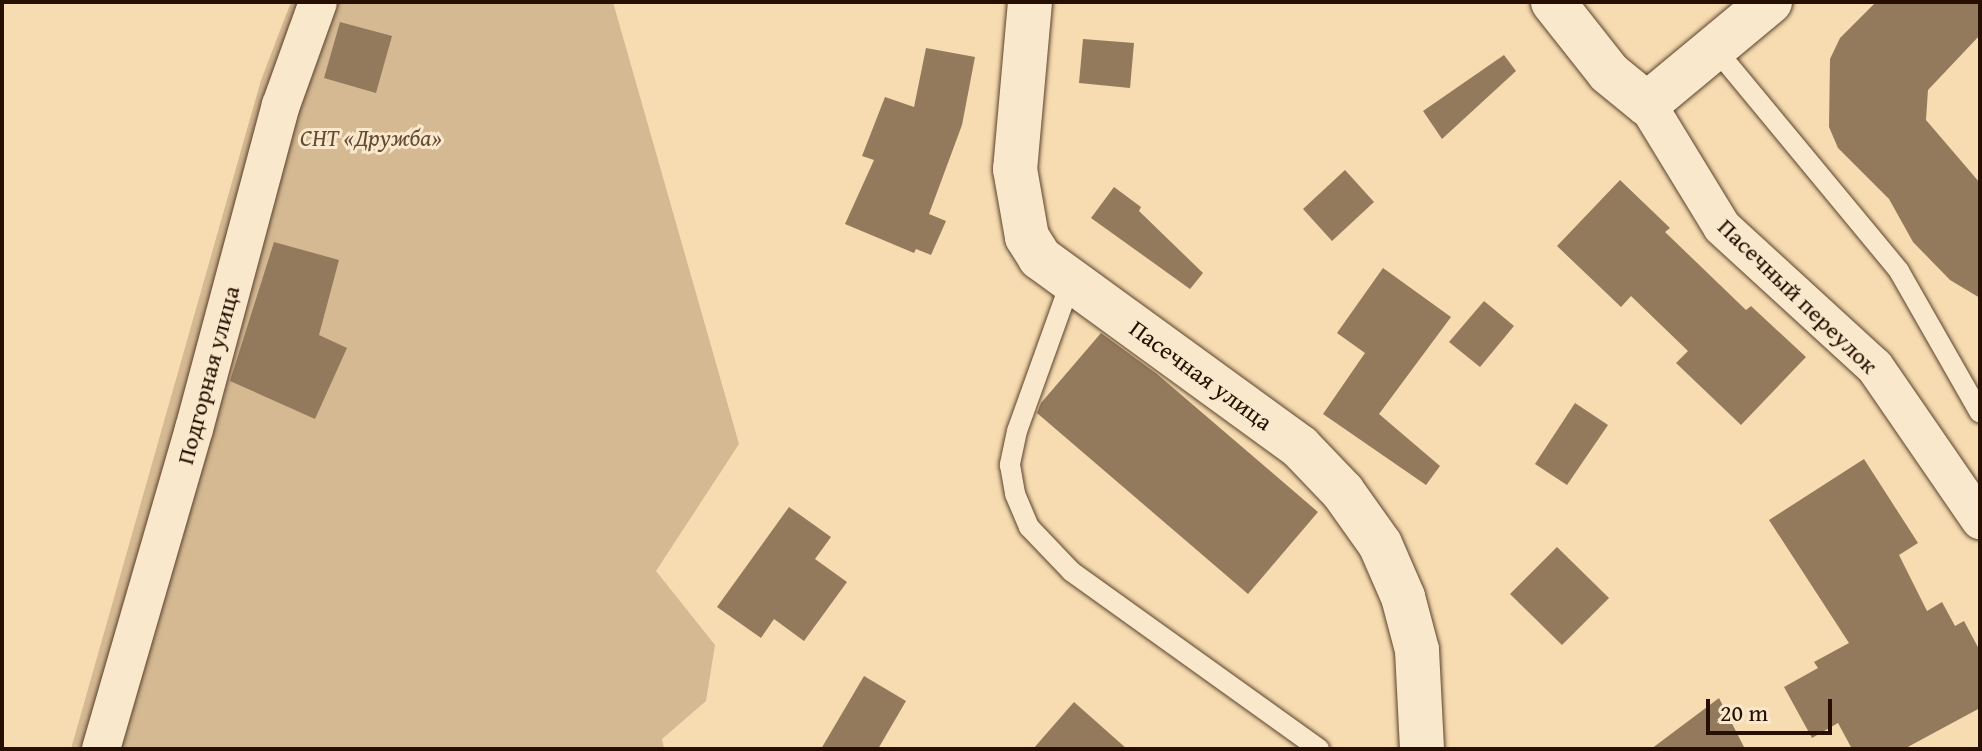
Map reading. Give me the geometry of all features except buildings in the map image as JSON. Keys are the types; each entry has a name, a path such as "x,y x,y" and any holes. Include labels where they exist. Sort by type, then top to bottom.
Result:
{"street":[{"name":"Подгорная улица","path":"101,749 194,429 281,105 318,2"},
{"name":"Пасечная улица","path":"1030,2 1015,169 1027,237 1040,258 1300,447 1343,492 1380,544 1403,597 1417,650 1422,749"},
{"name":"Пасечный переулок","path":"1553,2 1609,73 1647,104 1722,227 1875,367 1980,520"},
{"path":"1647,104 1770,2"}],"lane":[{"path":"1713,46 1899,271 1980,413"},
{"path":"1071,281 1017,431 1010,465 1015,494 1029,527 1072,572 1319,749"}],"green space":[{"name":"СНТ «Дружба»","path":"291,2 613,2 739,444 656,571 715,645 706,701 662,739 664,749 71,749 261,80"}]}
